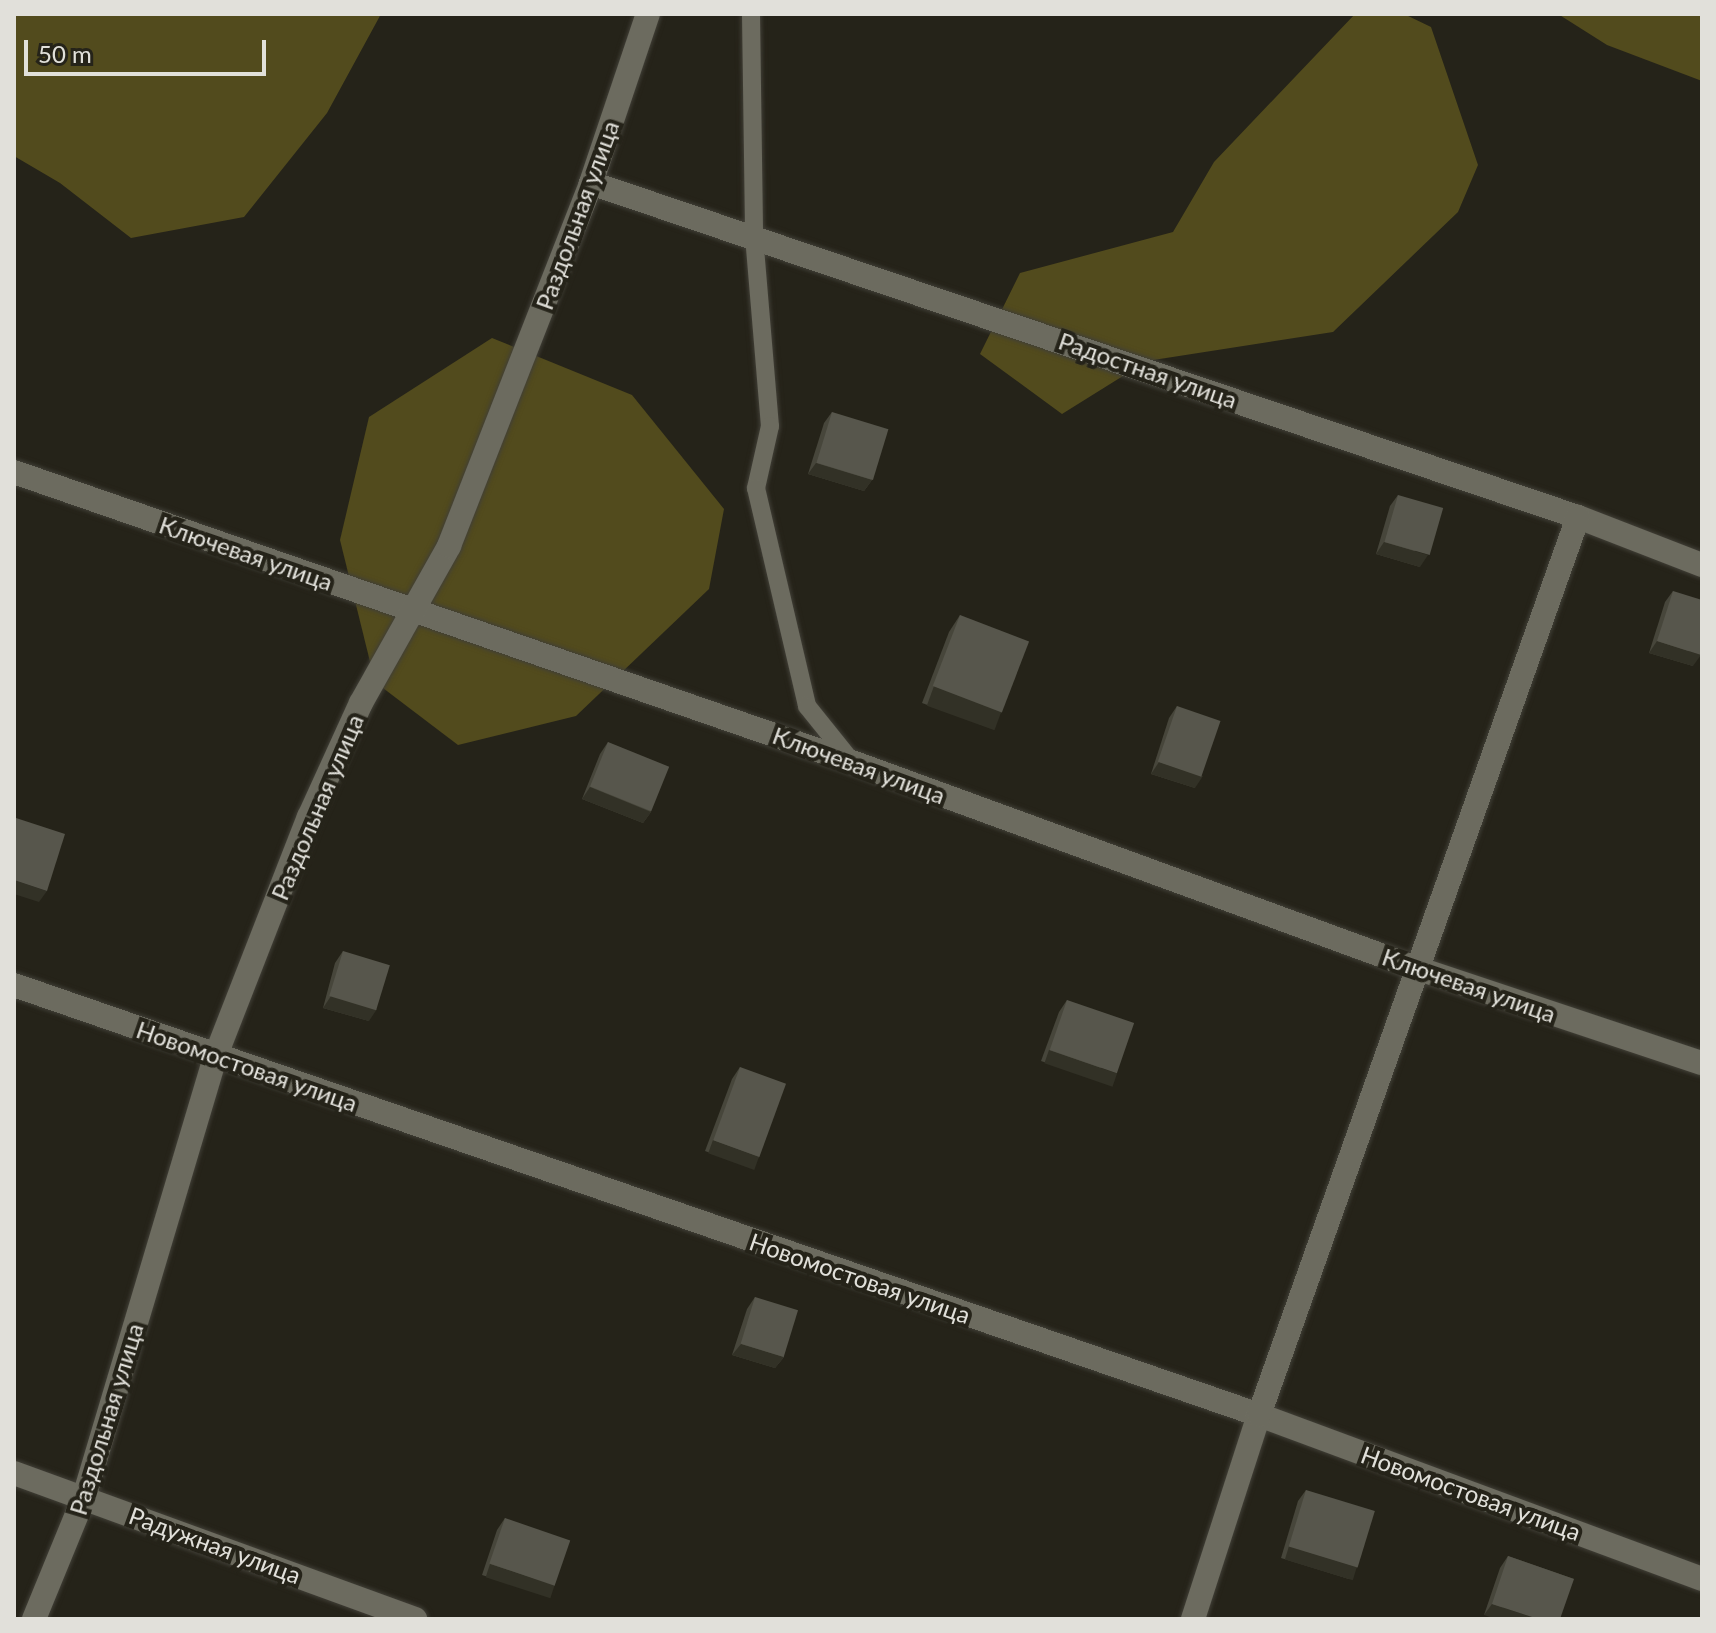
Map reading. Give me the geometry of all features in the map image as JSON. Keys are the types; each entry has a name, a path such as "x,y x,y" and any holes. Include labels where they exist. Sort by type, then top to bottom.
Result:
{"street":[{"name":"Раздольная улица","path":"34,1619 84,1497 216,1055 309,817 361,703 449,546 591,183 648,14"},
{"name":"Радостная улица","path":"591,183 1578,517 1702,565"},
{"name":"Ключевая улица","path":"14,472 852,762 1416,968 1702,1063"},
{"path":"1193,1619 1259,1415 1578,517"},
{"name":"Новомостовая улица","path":"14,985 1259,1415 1702,1579"},
{"name":"Радужная улица","path":"14,1473 415,1619"}],"lane":[{"path":"751,14 754,236 770,426 756,488 807,706 852,762"}],"shaded area":[{"path":"14,14 381,14 327,113 244,217 131,238 60,183 14,156"},
{"path":"1355,14 1404,14 1431,27 1478,165 1458,212 1333,332 1147,361 1062,414 980,354 1020,273 1173,232 1214,162"},
{"path":"1558,14 1702,14 1702,81 1607,45"},
{"path":"492,338 632,395 724,509 709,589 576,716 458,745 375,682 340,540 369,417"}],"building":[{"path":"832,412 888,429 873,480 817,463"},
{"path":"1398,495 1443,508 1430,555 1384,542"},
{"path":"1673,591 1702,600 1701,655 1657,641"},
{"path":"960,615 1029,642 1002,712 933,686"},
{"path":"1177,706 1220,721 1201,777 1158,762"},
{"path":"608,742 669,767 651,811 590,787"},
{"path":"16,818 65,834 47,891 14,880"},
{"path":"343,951 390,965 376,1010 329,996"},
{"path":"1067,1000 1134,1023 1117,1073 1050,1050"},
{"path":"740,1067 786,1084 759,1157 713,1140"},
{"path":"755,1297 798,1310 784,1357 741,1344"},
{"path":"1306,1490 1375,1511 1358,1567 1289,1546"},
{"path":"505,1518 570,1540 555,1586 489,1563"},
{"path":"1508,1556 1574,1579 1560,1619 1538,1619 1492,1604"}]}
